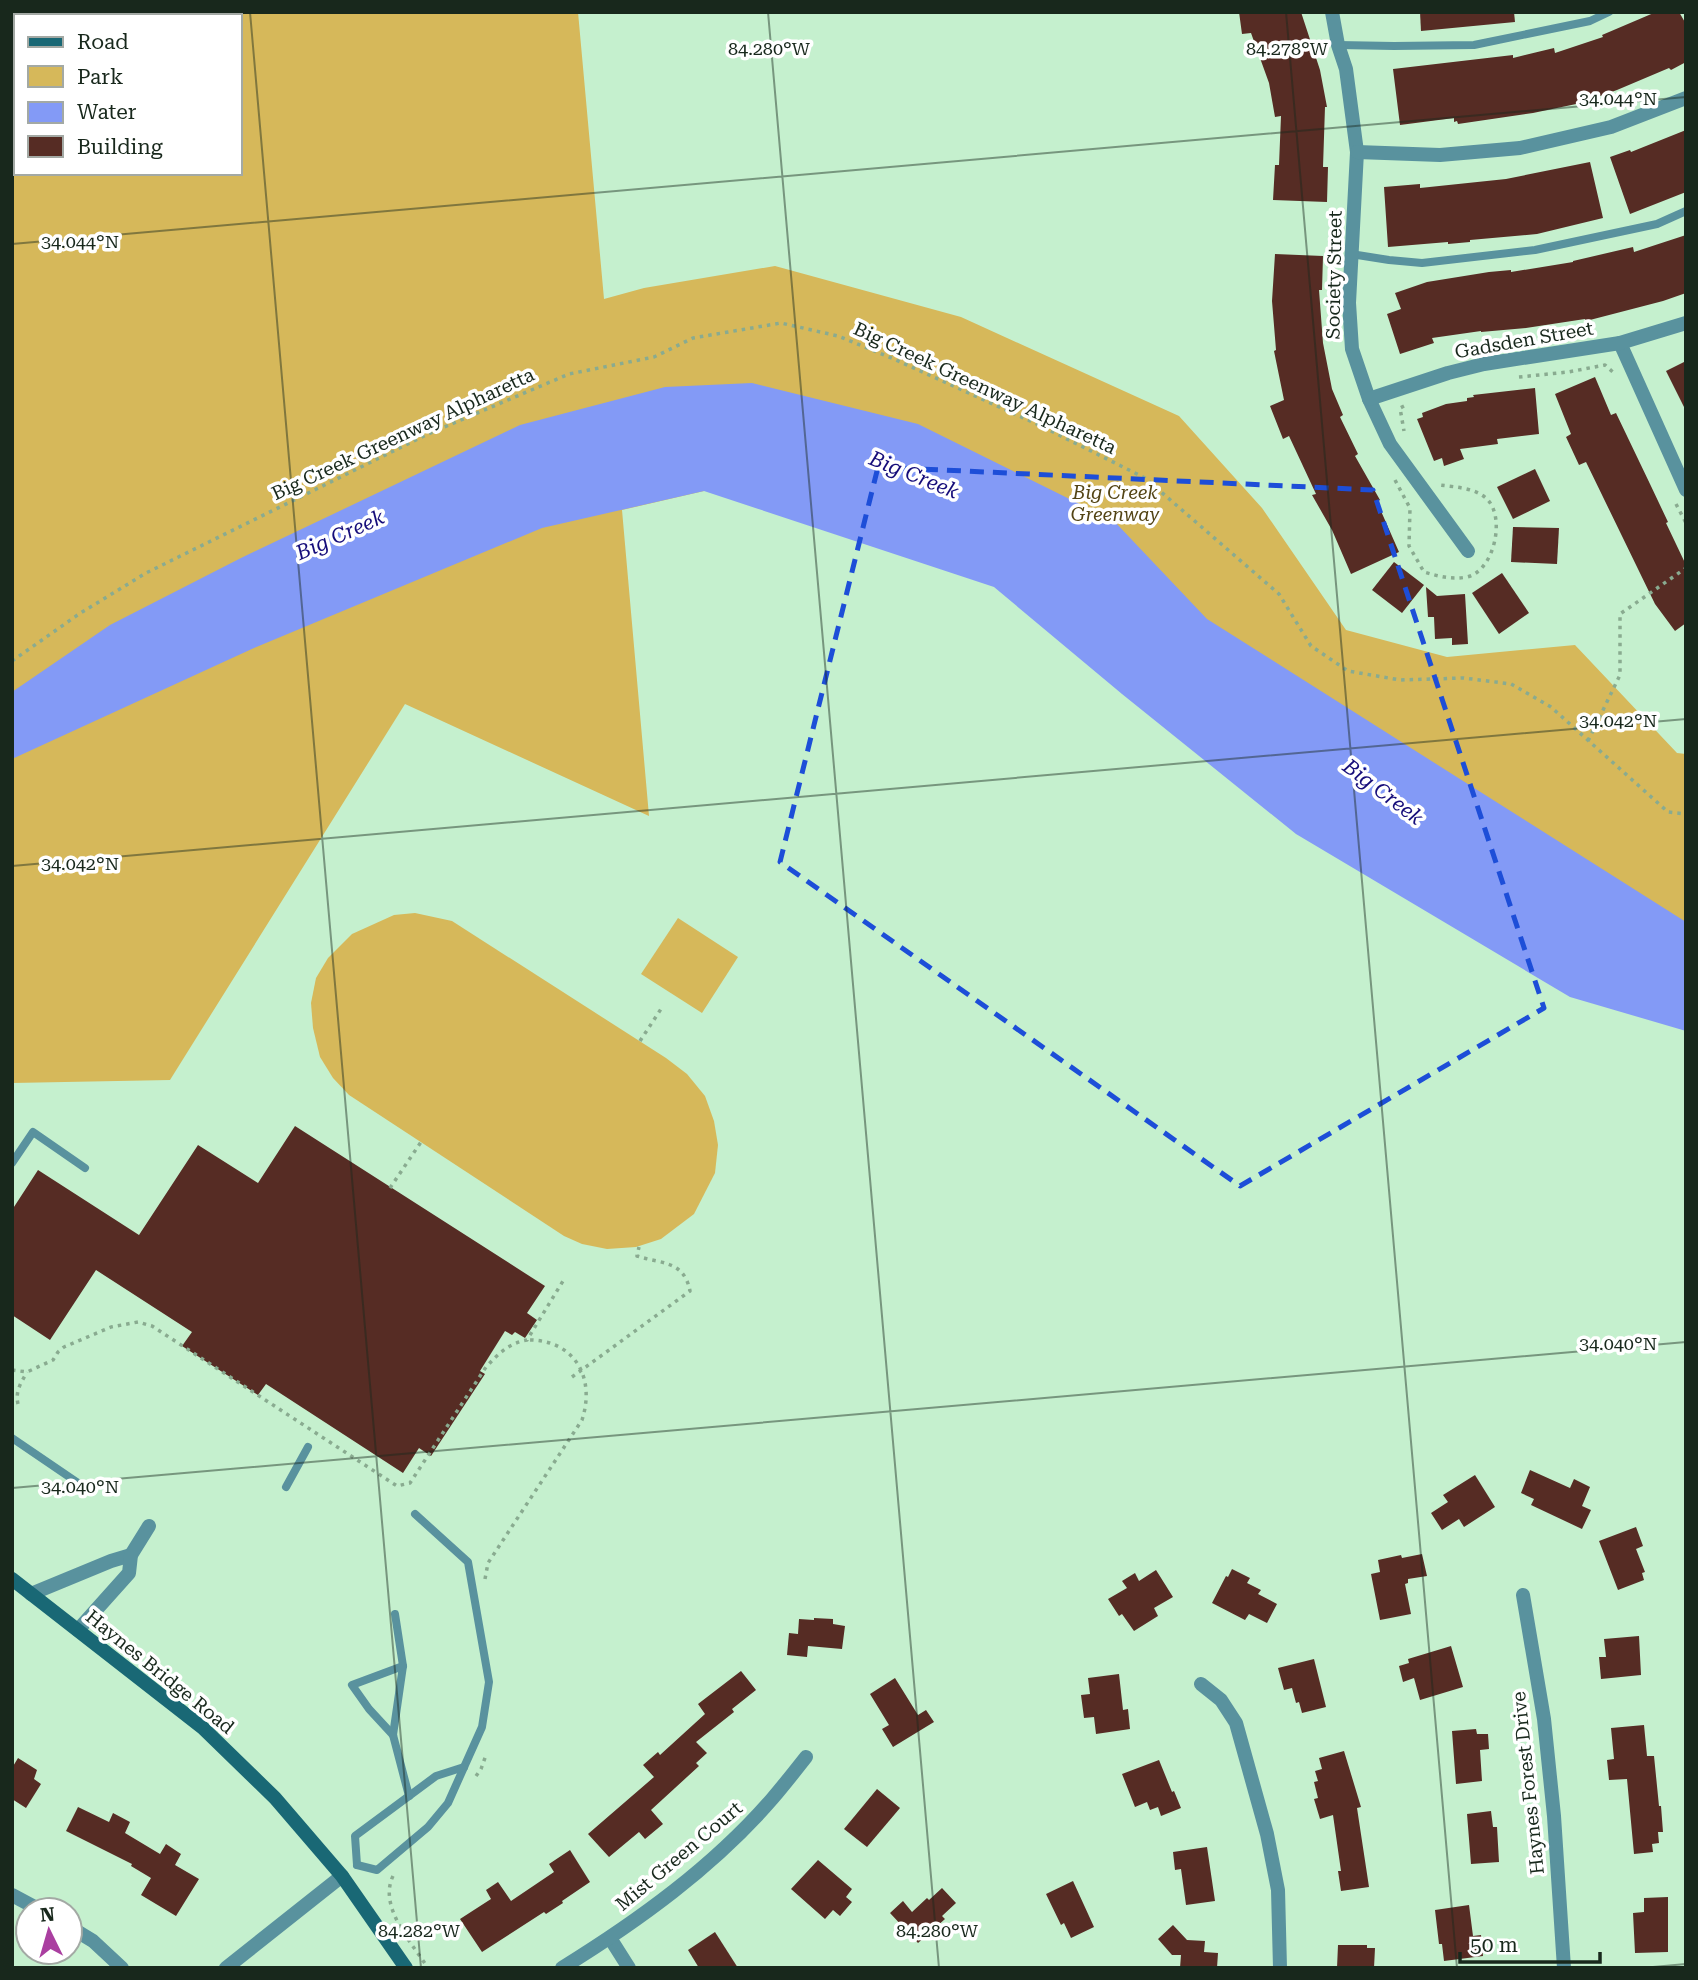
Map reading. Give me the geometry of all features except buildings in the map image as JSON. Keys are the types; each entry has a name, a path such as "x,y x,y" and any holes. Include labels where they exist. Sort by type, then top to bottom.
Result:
{"main road":[{"name":"Haynes Bridge Road","path":"12,1579 203,1728 275,1798 342,1877 406,1968"}],"street":[{"name":"Society Street","path":"1332,12 1346,69 1357,152 1349,303 1352,349 1369,399 1390,444 1468,551"},
{"path":"1357,152 1440,155 1520,148 1611,127 1686,98"},
{"name":"Gadsden Street","path":"1369,399 1448,373 1620,344 1686,323"},
{"path":"1620,344 1686,490"},
{"path":"78,1630 129,1573 131,1555 149,1526"},
{"path":"31,1594 131,1555"},
{"name":"Haynes Forest Drive","path":"1523,1595 1545,1733 1554,1816 1564,1968"},
{"path":"1201,1684 1221,1700 1236,1723 1267,1834 1278,1890 1280,1968"},
{"name":"Mist Green Court","path":"562,1968 610,1938 668,1895 721,1850 771,1800 806,1756"},
{"path":"226,1968 342,1877"},
{"path":"84,1936 122,1968"},
{"path":"610,1938 629,1968"}],"lane":[{"path":"1338,45 1474,45 1590,21 1609,12"},
{"path":"1351,254 1422,263 1535,250 1657,224 1686,211"},
{"path":"12,1163 33,1132 85,1168"},
{"path":"12,1438 84,1486"},
{"path":"286,1487 308,1447"},
{"path":"357,1865 377,1870 428,1827 448,1803 482,1727 489,1682 468,1562 415,1514"},
{"path":"395,1614 403,1666 393,1735 409,1796"},
{"path":"393,1735 352,1685 403,1666"},
{"path":"357,1865 355,1836 436,1776 464,1767"},
{"path":"342,1877 357,1865"}],"path":[{"name":"Big Creek Greenway Alpharetta","path":"12,660 146,573 428,434 569,374 654,357 693,338 781,323 838,336 894,359 1039,425 1145,478 1279,594 1311,646 1348,671 1400,680 1464,678 1511,684 1551,707 1668,811 1686,814"},
{"path":"1588,741 1620,675 1620,614 1686,568"},
{"path":"640,1041 661,1010"},
{"path":"390,1188 421,1143"},
{"path":"572,1377 690,1291 681,1269 637,1256 639,1247"},
{"path":"12,1370 27,1372 53,1360 64,1347 111,1327 138,1322 145,1324 397,1486 403,1486 410,1483 486,1367 500,1352 517,1342 527,1340 563,1281"},
{"path":"18,1404 18,1387 27,1372"}],"highlighted area":[{"path":"878,467 1373,490 1544,1008 1240,1186 780,862"}],"green space":[{"name":"Big Creek Greenway","path":"12,12 578,12 604,299 644,288 775,266 961,317 1179,416 1262,508 1346,630 1447,657 1575,645 1677,753 1686,754 1686,950 889,458 704,491 622,510 649,816 405,704 170,1080 12,1083"},
{"path":"415,913 452,921 687,1074 705,1096 714,1121 718,1145 715,1173 694,1214 661,1239 636,1247 607,1249 582,1244 564,1236 349,1095 333,1078 320,1057 313,1028 311,1003 316,978 328,958 352,934 394,915"},
{"path":"678,918 738,957 702,1013 641,974"}],"water":[{"name":"Big Creek","path":"752,383 918,424 1114,521 1207,619 1686,922 1686,1031 1570,997 1296,834 994,587 704,491 542,528 254,648 12,759 12,692 110,625 241,558 520,425 665,387"}]}
